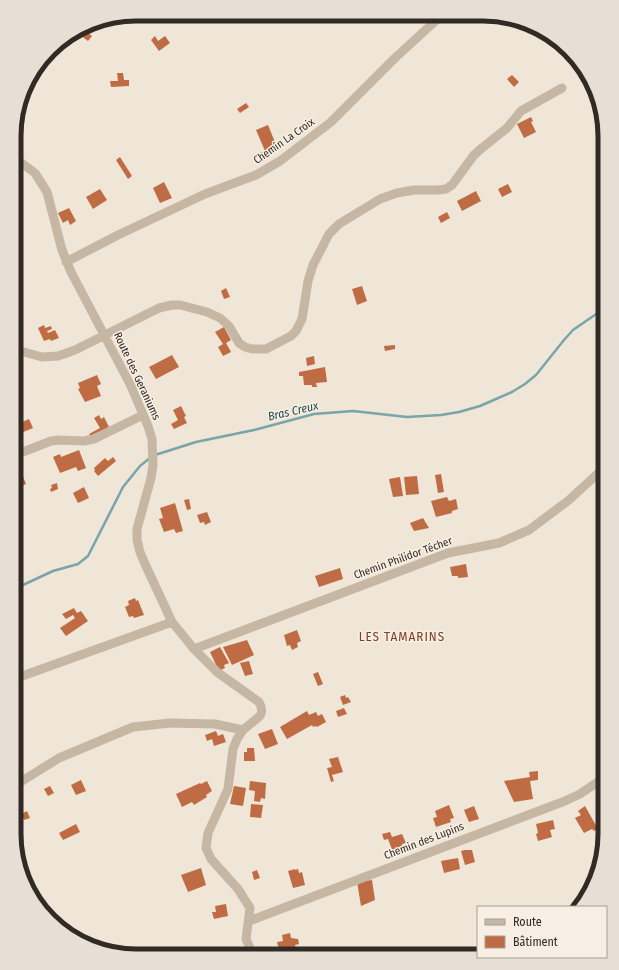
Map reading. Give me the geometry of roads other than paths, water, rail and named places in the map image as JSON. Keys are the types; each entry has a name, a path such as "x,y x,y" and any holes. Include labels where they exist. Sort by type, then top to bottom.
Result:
{"street":[{"name":"Chemin La Croix","path":"66,262 118,235 205,194 256,175 280,161 332,122 396,57 435,21"},
{"path":"21,352 42,358 58,356 75,350 159,308 172,305 180,305 207,312 220,318 229,326 239,343 252,349 266,349 291,336 296,331 302,320 308,281 313,264 329,234 339,224 380,199 397,193 414,190 446,189 452,185 474,155 507,128 522,111 562,88"},
{"name":"Route des Geraniums","path":"21,162 35,173 47,192 66,262 130,384 152,439 153,465 151,478 137,529 138,540 143,558 172,622 194,650 217,672 259,702 261,705 262,712 260,716 243,730 233,749 228,789 208,833 206,848 210,859 238,889 250,908 246,939 250,949"},
{"path":"21,452 51,441 84,441 94,439 143,415"},
{"name":"Chemin Philidor Técher","path":"194,650 448,553 499,543 529,530 569,500 598,473"},
{"path":"21,676 172,622"},
{"path":"21,782 58,758 133,728 170,723 216,724 243,730"},
{"name":"Chemin des Lupins","path":"249,921 565,801 580,794 598,782"}],"waterway":[{"name":"Bras Creux","path":"155,455 196,442 254,430 314,414 353,411 407,417 441,415 480,406 512,392 525,384 536,375 573,330 598,313"},
{"name":"Bras Creux","path":"21,585 53,571 78,564 88,556 123,487 140,466 151,457"}],"district":[{"name":"LES TAMARINS","path":"402,636"}]}
